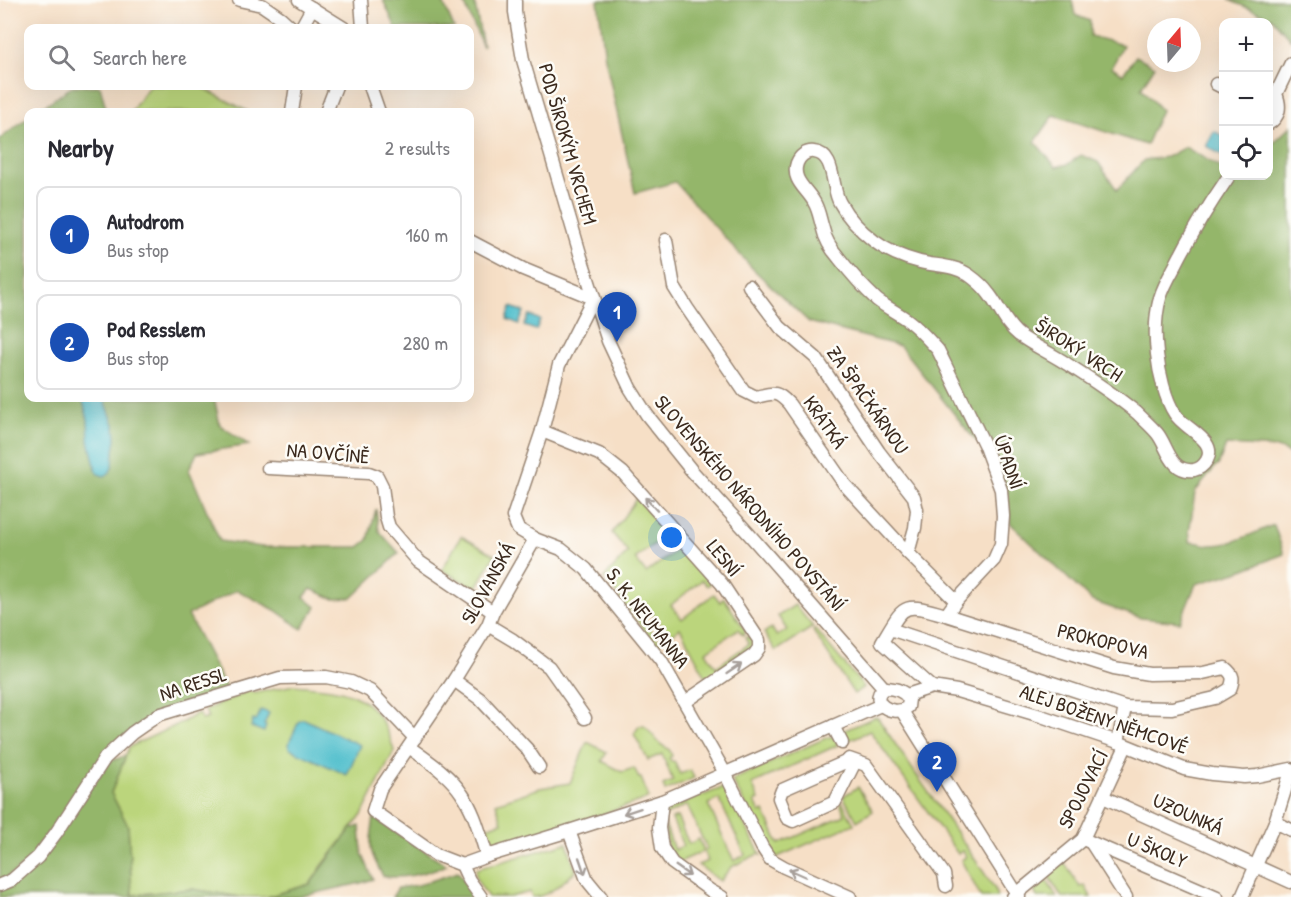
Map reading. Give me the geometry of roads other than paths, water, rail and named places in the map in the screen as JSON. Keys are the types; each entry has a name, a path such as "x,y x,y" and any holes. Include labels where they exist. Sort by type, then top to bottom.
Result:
{"street":[{"path":"239,0 262,5 288,24"},
{"path":"299,0 338,24"},
{"path":"361,0 363,24"},
{"name":"POD ŠIROKÝM VRCHEM","path":"514,0 524,60 593,298"},
{"path":"303,24 312,8"},
{"path":"1273,95 1291,63"},
{"path":"293,108 295,90"},
{"path":"328,108 334,90"},
{"path":"371,90 378,108"},
{"path":"1273,98 1279,101 1280,111 1273,121"},
{"name":"ŠIROKÝ VRCH","path":"910,322 878,300 837,257 824,233 817,207 798,182 795,174 797,162 803,154 816,152 824,156 833,173 834,190 838,200 848,216 874,241 894,253 950,267 968,274 989,293 1010,327 1020,336 1113,394 1139,415 1157,432 1174,464 1183,469 1197,469 1205,464 1209,447 1201,436 1177,417 1172,409 1163,384 1157,355 1156,319 1161,295 1186,243 1226,180"},
{"name":"KRÁTKÁ","path":"666,240 674,286 744,391 756,397 773,393 781,395 845,485 956,600"},
{"path":"474,243 523,269 593,298"},
{"name":"ZA ŠPAČKÁRNOU","path":"749,286 780,327 816,358 879,452 914,496 917,510 909,553"},
{"name":"SLOVANSKÁ","path":"462,865 436,855 373,811 380,789 454,680 488,625 493,612 535,539 518,529 513,517 542,431 559,365 593,298"},
{"name":"SLOVENSKÉHO NÁRODNÍHO POVSTÁNÍ","path":"593,298 615,357 630,388 647,415 692,471 884,688"},
{"name":"ÚPADNÍ","path":"910,322 938,350 984,444 1000,490 1003,516 1001,544 994,560 956,600 946,615"},
{"name":"LESNÍ","path":"542,431 599,454 623,473 722,584 759,640 759,648 754,655 685,702"},
{"name":"NA OVČÍNĚ","path":"268,468 369,473 377,476 382,486 389,527 396,536 418,561 493,612"},
{"name":"S. K. NEUMANNA","path":"535,539 561,549 586,569 661,661 725,773 770,859 850,897"},
{"name":"PROKOPOVA","path":"907,608 920,608 1114,668 1149,674 1203,673 1225,668 1231,672 1233,680 1230,689 1215,699 1172,708 1125,707 890,629 900,612 907,608"},
{"path":"488,625 513,640 549,667 585,718"},
{"path":"890,629 882,642 932,687"},
{"name":"NA RESSL","path":"0,885 12,880 38,857 105,758 132,733 158,715 280,678 326,677 351,682 370,691 412,743 441,770 462,794 473,815 487,856"},
{"path":"454,680 480,699 527,749 539,767"},
{"name":"ALEJ BOŽENY NĚMCOVÉ","path":"907,695 932,687 988,700 1122,744 1184,769 1244,777 1291,770"},
{"path":"884,688 898,689 907,695 908,707 902,711 890,710 881,705 878,698 879,692 884,688"},
{"path":"481,897 462,865 662,801 881,705"},
{"path":"1122,744 1125,707"},
{"path":"902,711 1016,896"},
{"path":"834,726 849,755 866,765 944,874 946,886"},
{"name":"SPOJOVACÍ","path":"1016,896 1087,841 1122,744"},
{"path":"849,755 835,802 793,821 787,818 779,798 782,790 849,755"},
{"path":"1242,897 1275,822 1291,770"},
{"name":"UZOUNKÁ","path":"1103,797 1291,882"},
{"path":"662,801 659,828 662,848 672,863 722,897"},
{"path":"1275,822 1291,830"},
{"path":"569,831 586,880 601,897"},
{"path":"1087,841 1126,897"},
{"name":"U ŠKOLY","path":"1087,841 1217,897"},
{"path":"1116,882 1118,868 1126,858"}],"water":[{"path":"1214,131 1219,134 1219,154 1206,146"},
{"path":"511,307 524,312 519,324 507,319"},
{"path":"529,315 540,320 536,330 524,326"},
{"path":"83,402 106,402 115,427 116,439 113,465 109,474 104,476 98,474 96,470 89,440 88,419"},
{"path":"261,710 269,713 264,732 251,727 253,720 256,721"},
{"path":"304,719 360,745 347,775 290,749 288,745 299,721"}],"place":[{"name":"Autodrom","path":"617,342"},
{"name":"Pod Resslem","path":"937,792"}]}
